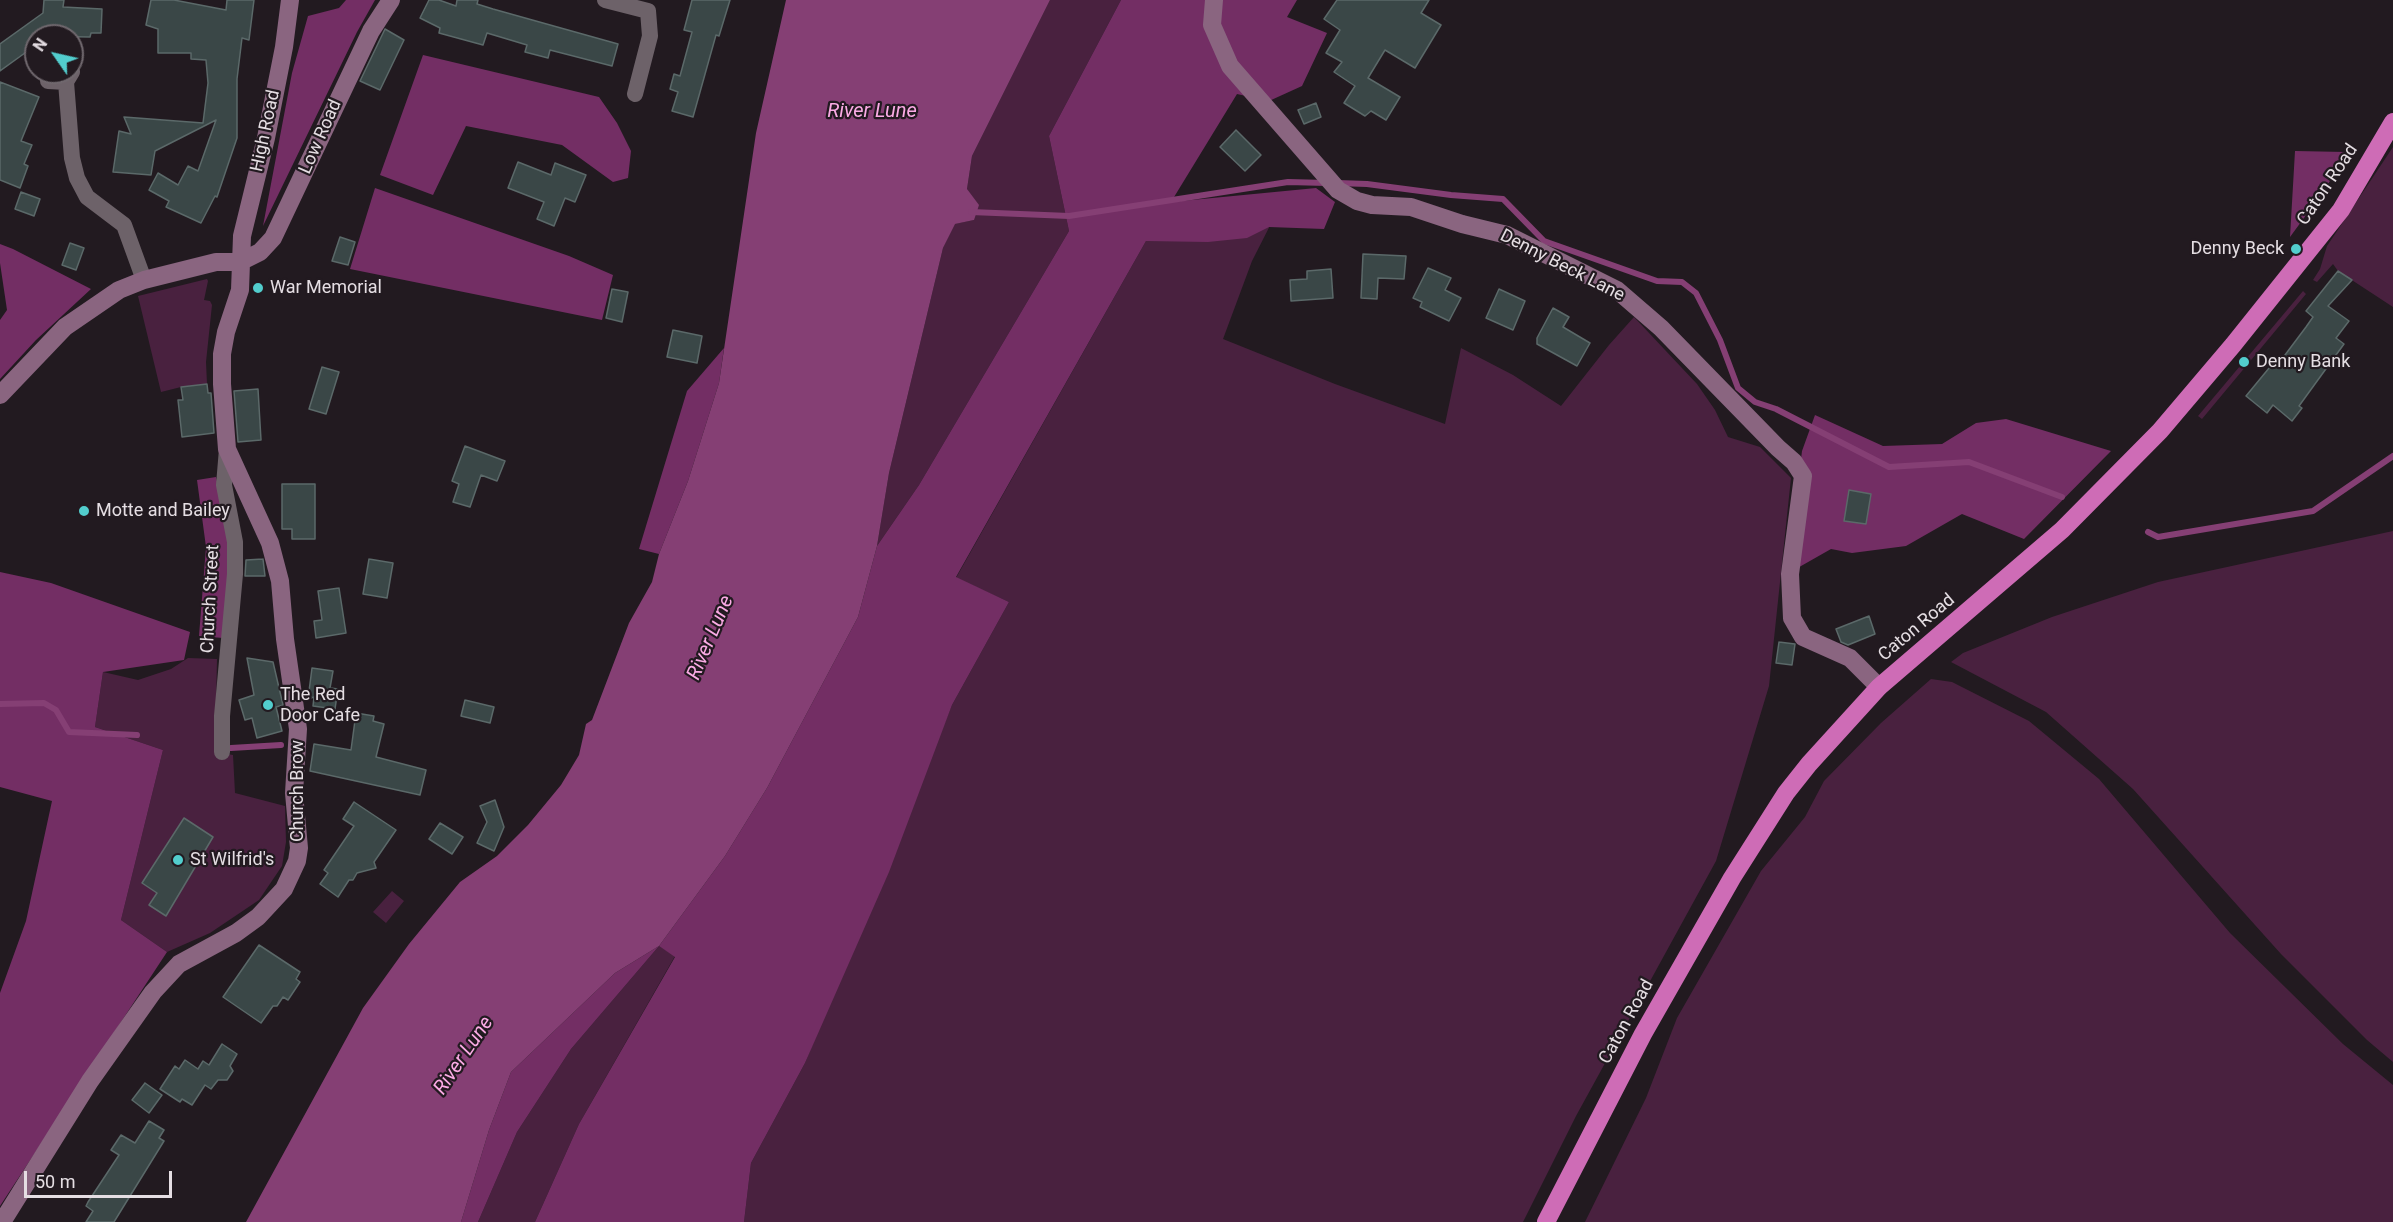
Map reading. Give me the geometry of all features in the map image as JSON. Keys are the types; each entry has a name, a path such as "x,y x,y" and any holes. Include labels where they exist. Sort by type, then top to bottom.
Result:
{"highway":[{"name":"Caton Road","path":"1546,1222 1643,1035 1765,823 1809,764 1879,687 2062,530 2160,431 2233,345 2341,210 2393,122"}],"street":[{"name":"High Road","path":"240,262 242,236 284,47 290,0"},
{"name":"Low Road","path":"240,262 260,252 273,238 371,30 391,0"},
{"path":"605,0 649,5 650,36 635,94"},
{"name":"Denny Beck Lane","path":"1214,0 1212,25 1230,66 1338,190 1357,201 1372,205 1411,207 1462,224 1507,235 1617,290 1637,306 1794,462 1803,476 1790,574 1792,618 1803,637 1850,658 1879,687"},
{"path":"71,84 72,158 81,189 87,197 124,225 144,280"},
{"path":"0,395 65,327 119,290 144,280 216,262 240,262"},
{"name":"Church Brow","path":"2,1222 90,1081 153,992 179,964 236,933 258,917 284,889 297,861 299,848 294,792 298,729 285,639 280,581 270,543 227,449 222,354 231,312 240,290 240,262"},
{"name":"Church Street","path":"222,752 222,716 235,574 235,542 224,485 227,449"}],"shaded area":[{"path":"346,0 375,0 357,32 263,226 292,73 308,16 339,8"},
{"path":"1050,0 1121,0 1049,136 1069,231 919,485 877,546 889,473 943,248 954,224 974,220 967,189 972,156"},
{"path":"1121,0 1297,0 1287,17 1327,33 1302,86 1269,101 1237,94 1171,202 1316,188 1335,202 1324,229 1269,227 1247,238 1208,242 1146,241 956,577 1009,602 952,705 889,872 805,1063 751,1163 744,1222 535,1222 579,1124 675,957 659,946 725,856 767,788 858,617 877,546 919,485 1069,231 1049,136"},
{"path":"423,55 599,97 617,123 631,151 628,178 613,182 562,145 466,126 433,195 380,175"},
{"path":"2393,147 2393,307 2338,271 2333,264 2317,282 2313,280 2320,269 2327,246"},
{"path":"2295,151 2346,152 2326,188 2290,237"},
{"path":"375,188 569,256 613,275 602,320 350,269"},
{"path":"1281,204 1252,261 1223,339 1335,384 1445,424 1461,348 1513,375 1561,406 1634,317 1697,384 1715,410 1728,437 1760,447 1791,478 1769,686 1716,861 1576,1116 1523,1222 744,1222 751,1163 805,1063 952,705 1009,602 956,578 1146,241"},
{"path":"0,244 91,289 36,340 0,379 0,320 7,310 0,263"},
{"path":"207,279 204,300 210,301 212,305 206,362 207,384 161,392 138,296"},
{"path":"2303,291 2306,294 2202,419 2198,416"},
{"path":"724,348 719,383 688,481 659,554 639,549 687,391"},
{"path":"1815,415 1883,446 1942,444 1976,423 2006,419 2111,451 2024,539 1962,514 1906,546 1852,553 1831,549 1787,574 1802,451"},
{"path":"216,477 227,525 229,570 223,638 199,636 206,547 197,480"},
{"path":"2393,531 2393,1062 2367,1040 2281,954 2133,789 2046,712 1951,662 1963,653 2052,617 2158,582"},
{"path":"0,572 51,583 190,632 184,660 103,672 95,727 163,750 121,920 167,952 0,1206 0,993 26,921 52,801 0,787"},
{"path":"188,658 217,659 215,752 233,755 235,793 285,806 286,842 282,866 259,900 210,933 167,952 121,920 163,750 95,727 103,672 138,680 171,669"},
{"path":"1931,679 1952,682 2029,721 2099,779 2230,933 2343,1044 2393,1085 2393,1222 1585,1222 1646,1098 1677,1018 1761,871 1805,817 1824,781 1881,723"},
{"path":"392,891 404,901 386,923 373,912"},
{"path":"659,946 675,956 579,1124 535,1222 478,1222 517,1132 571,1049"},
{"path":"659,946 571,1049 517,1132 478,1222 461,1222 489,1130 511,1072 615,973"}],"water":[{"name":"River Lune","path":"786,0 1050,0 972,156 967,189 979,205 974,220 955,224 943,248 889,473 877,546 858,617 767,788 725,856 659,946 615,973 511,1072 489,1130 461,1222 246,1222 363,1008 409,944 460,882 497,856 528,825 561,785 579,755 586,724 592,720 629,623 652,582 659,554 688,481 719,383 756,133"}],"building":[{"path":"44,0 64,0 63,7 102,9 101,33 91,33 90,37 84,37 84,24 28,24 43,13"},
{"path":"151,0 174,0 226,10 227,0 254,0 249,40 242,38 237,79 237,138 217,197 215,196 201,223 166,207 169,201 149,190 158,173 178,185 188,166 198,171 216,120 155,151 151,175 113,172 119,131 131,134 124,117 203,123 208,83 206,60 191,59 191,53 158,53 158,29 146,25"},
{"path":"429,0 439,0 456,6 457,0 478,0 477,4 618,44 612,66 550,50 548,58 525,52 527,45 487,33 483,45 439,33 440,28 420,18"},
{"path":"692,0 730,0 719,36 716,35 693,117 672,111 678,92 670,89 674,74 680,76 692,32 684,30"},
{"path":"1337,0 1429,0 1421,13 1441,25 1415,68 1385,50 1368,78 1400,97 1386,120 1371,111 1365,116 1344,103 1355,86 1334,72 1342,62 1326,53 1340,30 1324,19"},
{"path":"24,27 24,54 0,71 0,44"},
{"path":"385,29 404,40 380,90 360,81"},
{"path":"0,82 39,97 21,141 32,145 24,164 28,166 20,188 0,180"},
{"path":"1316,103 1321,117 1304,124 1298,110"},
{"path":"1236,130 1261,155 1245,171 1220,147"},
{"path":"518,162 551,175 555,163 586,175 575,202 565,198 554,226 537,219 544,202 508,188"},
{"path":"21,192 40,199 34,216 15,209"},
{"path":"340,237 355,242 348,265 332,261"},
{"path":"70,243 84,248 76,270 62,265"},
{"path":"1363,254 1406,256 1404,279 1378,278 1377,299 1361,298"},
{"path":"1428,268 1451,278 1445,290 1461,298 1449,321 1420,307 1422,302 1413,298"},
{"path":"1331,269 1333,298 1291,301 1290,280 1307,279 1307,271"},
{"path":"2338,271 2352,280 2328,306 2349,321 2336,338 2344,344 2299,406 2302,408 2292,421 2273,405 2267,413 2246,396 2279,356 2282,359 2306,327 2313,317 2306,311"},
{"path":"612,289 628,292 622,322 606,318"},
{"path":"1499,289 1525,301 1513,330 1486,318"},
{"path":"1553,308 1569,317 1563,327 1590,343 1577,366 1537,344 1537,338"},
{"path":"673,330 702,336 697,363 667,357"},
{"path":"322,367 339,372 326,414 309,409"},
{"path":"207,384 208,393 211,393 214,433 182,437 178,400 183,400 181,387"},
{"path":"258,389 261,440 238,442 234,391"},
{"path":"465,446 505,461 497,481 481,475 470,507 453,502 459,484 452,481"},
{"path":"282,484 315,484 315,539 292,539 292,529 282,529"},
{"path":"1849,490 1871,494 1866,524 1844,521"},
{"path":"263,559 265,576 245,576 246,560"},
{"path":"369,559 393,563 387,598 363,594"},
{"path":"339,588 346,633 316,638 314,621 322,620 318,591"},
{"path":"1869,616 1875,634 1848,645 1841,642 1836,629"},
{"path":"1779,642 1795,644 1792,665 1776,663"},
{"path":"247,658 273,662 283,705 276,707 282,731 257,738 252,718 245,720 239,700 254,695"},
{"path":"312,668 333,671 330,688 338,689 335,709 313,706 314,697 308,699"},
{"path":"465,700 494,707 490,723 461,716"},
{"path":"356,713 374,716 373,721 384,724 376,757 426,770 420,795 310,771 314,744 351,750"},
{"path":"495,800 504,827 494,851 477,843 487,822 480,806"},
{"path":"354,802 396,830 374,862 376,868 357,873 353,880 349,880 338,897 320,884 328,873 324,870 354,826 343,819"},
{"name":"St Wilfrid's","path":"184,818 213,837 166,916 149,905 157,893 142,883"},
{"path":"440,823 463,837 452,854 429,839"},
{"path":"259,945 300,972 296,979 300,982 288,1000 283,997 277,1006 273,1006 261,1023 223,997"},
{"path":"222,1044 237,1054 230,1066 233,1071 227,1080 218,1080 211,1089 205,1085 192,1105 182,1099 180,1102 160,1089 175,1066 179,1069 185,1060 198,1069 203,1061 209,1065"},
{"path":"145,1083 162,1095 149,1113 132,1100"},
{"path":"149,1121 164,1130 159,1138 164,1141 114,1222 86,1222 93,1211 86,1206 119,1155 111,1150 121,1135 135,1143"}],"waterway":[{"path":"971,212 1069,216 1288,182 1327,183"},
{"path":"1337,183 1367,184 1503,199 1544,241 1657,281 1682,282 1696,293 1720,340 1738,388 1755,402 1776,409 1889,467 1969,462 2062,497"},
{"path":"2148,532 2158,537 2313,511 2393,456"},
{"path":"0,704 44,703 56,710 69,732 137,735"},
{"path":"231,748 281,745"}],"place":[{"name":"Denny Beck","path":"2296,249"},
{"name":"War Memorial","path":"258,288"},
{"name":"Denny Bank","path":"2244,362"},
{"name":"Motte and Bailey","path":"84,511"},
{"name":"The Red Door Cafe","path":"268,705"},
{"name":"St Wilfrid's","path":"178,860"}]}
